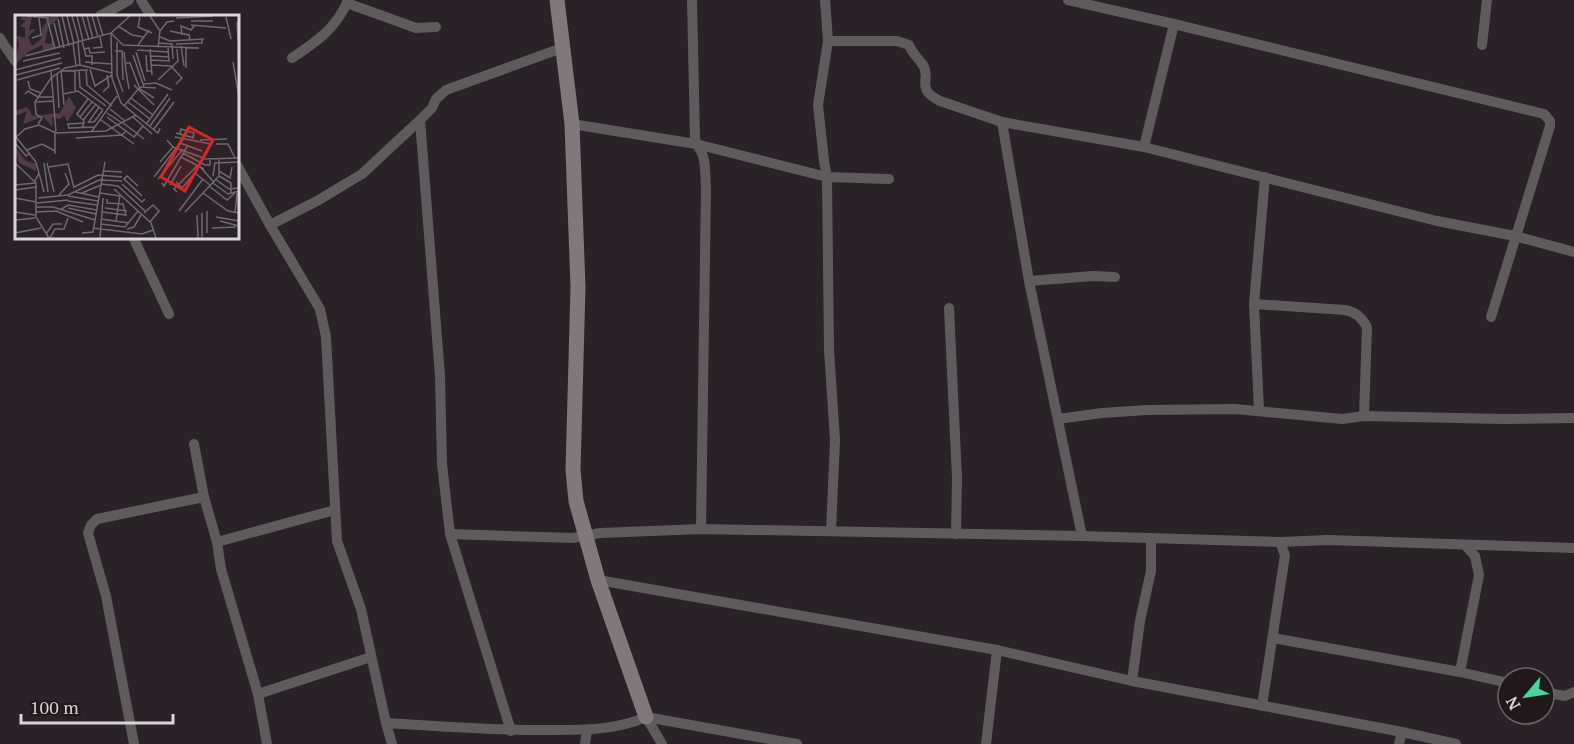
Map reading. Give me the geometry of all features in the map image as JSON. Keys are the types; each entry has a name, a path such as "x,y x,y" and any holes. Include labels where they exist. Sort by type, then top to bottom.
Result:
{"street":[{"path":"102,15 129,0"},
{"path":"141,0 150,15"},
{"path":"557,0 572,124 578,287 573,470 576,501 598,580 646,717 662,744"},
{"path":"692,0 696,144 702,152 705,163 706,188 701,529"},
{"path":"825,0 828,40 818,105 827,177 829,350 835,440 831,531"},
{"path":"1068,0 1544,114 1550,121 1550,126 1491,317"},
{"path":"1482,45 1487,0"},
{"path":"292,58 320,40 336,22 347,2 416,28 436,27"},
{"path":"1144,147 1174,24"},
{"path":"0,38 15,61"},
{"path":"828,40 903,42 909,45 925,67 928,94 940,101 1002,122 1144,147 1437,221 1515,236 1574,252"},
{"path":"270,225 362,174 432,108 436,99 446,90 562,48"},
{"path":"420,120 440,376 442,464 450,534 511,730"},
{"path":"1002,122 1029,281 1082,536"},
{"path":"572,124 696,144 827,177 889,179"},
{"path":"238,167 320,309 326,337 330,447 337,541 361,609 392,744"},
{"path":"1258,410 1254,304 1265,177"},
{"path":"133,238 169,314"},
{"path":"1029,281 1093,276 1115,277"},
{"path":"1254,304 1345,310 1359,315 1367,327 1364,416"},
{"path":"949,308 957,478 956,534"},
{"path":"1058,419 1147,410 1235,409 1342,419 1364,416 1574,418"},
{"path":"194,444 204,497 217,542 221,570 258,694 267,744"},
{"path":"134,744 106,596 88,533 91,525 97,519 204,497"},
{"path":"217,542 335,510"},
{"path":"450,534 573,538 600,533 701,529 1281,542 1328,540 1574,548"},
{"path":"1132,681 1140,621 1151,571 1151,538"},
{"path":"1262,706 1286,555 1281,542"},
{"path":"1460,672 1479,574 1475,556 1465,545"},
{"path":"598,580 997,650 1132,681 1456,744"},
{"path":"1273,639 1496,680"},
{"path":"986,744 997,650"},
{"path":"258,694 371,657"},
{"path":"1556,694 1565,696 1574,692"},
{"path":"386,723 511,730 587,730 633,723 646,717 797,744"},
{"path":"585,744 587,730"},
{"path":"1399,744 1402,732"}]}
